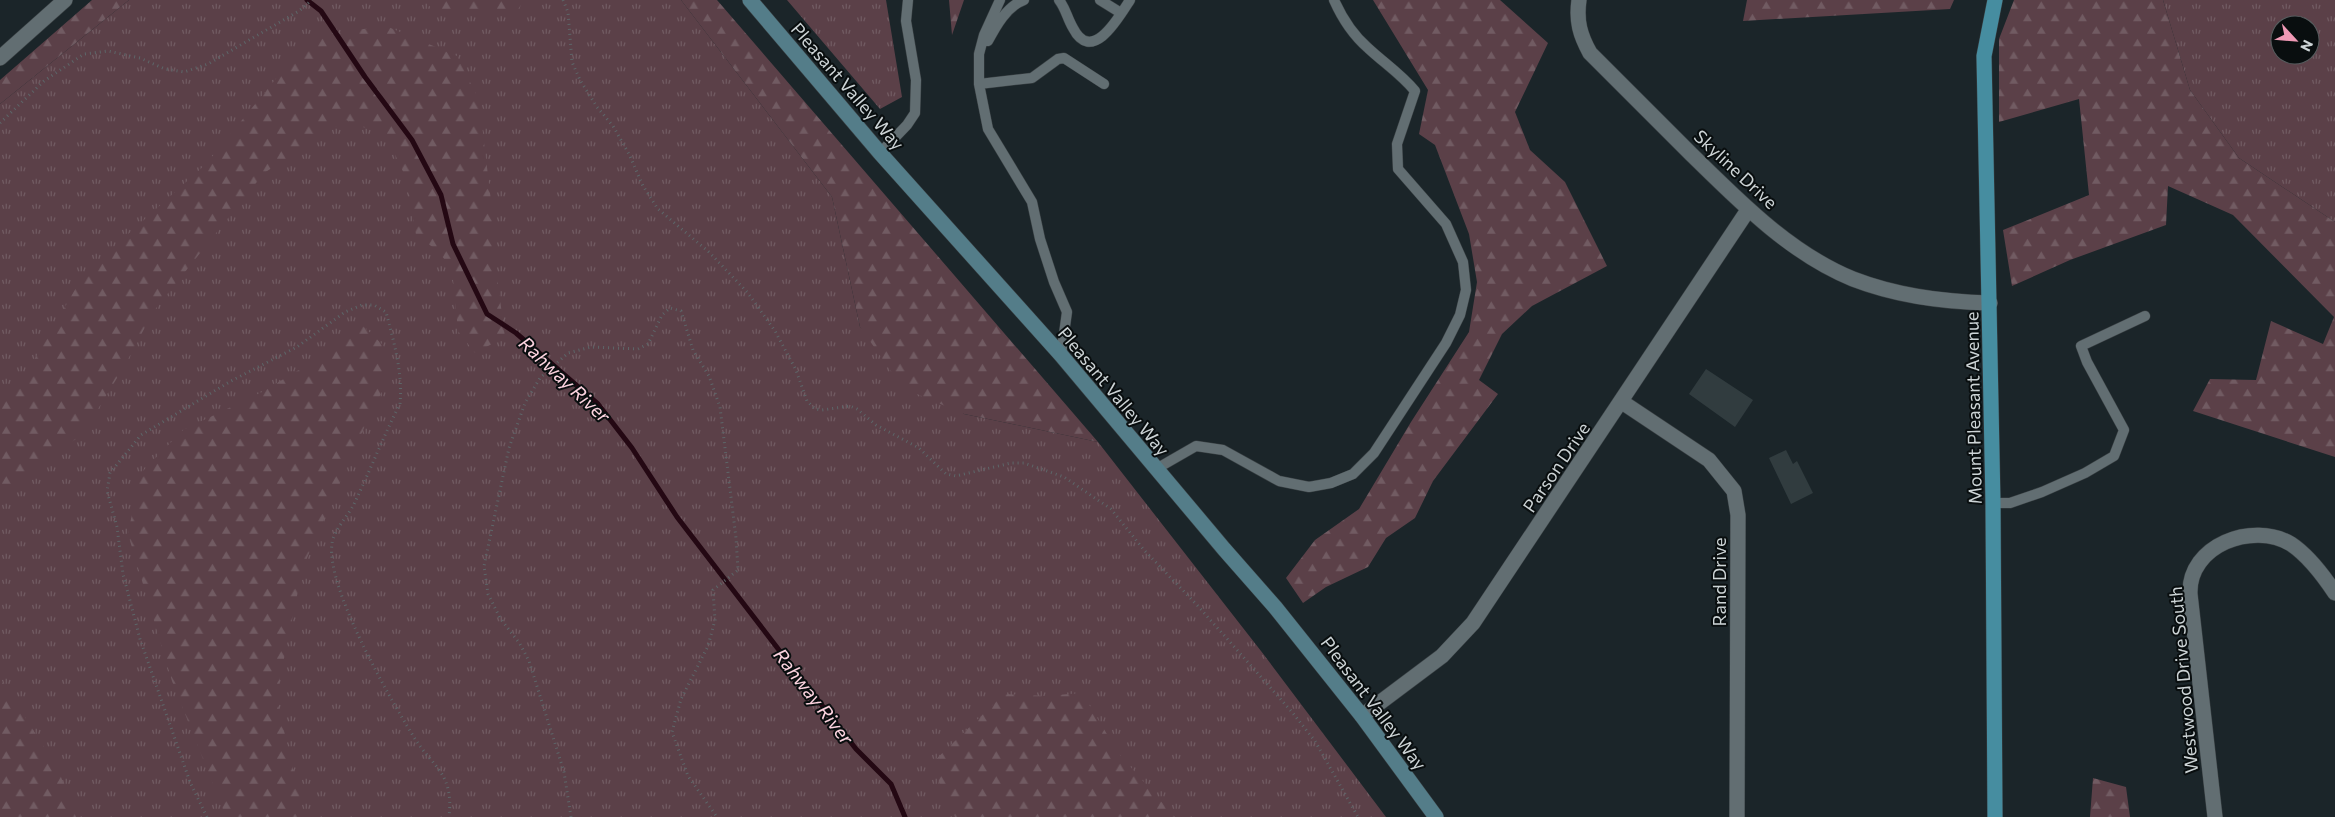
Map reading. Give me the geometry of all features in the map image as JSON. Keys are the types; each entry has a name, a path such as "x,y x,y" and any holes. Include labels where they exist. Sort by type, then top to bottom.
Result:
{"main road":[{"name":"Pleasant Valley Way","path":"750,0 880,153 1060,355 1275,607 1362,716 1436,817"},
{"name":"Mount Pleasant Avenue","path":"1995,0 1984,56 1990,303 1996,817"}],"street":[{"path":"2,52 65,0"},
{"name":"Skyline Drive","path":"1579,0 1577,21 1580,36 1590,53 1748,210 1804,252 1852,278 1914,297 1952,302 1990,303"},
{"name":"Parson Drive","path":"1362,716 1442,656 1474,623 1748,210"},
{"name":"Rand Drive","path":"1622,402 1709,460 1734,491 1738,515 1737,817"},
{"name":"Westwood Drive South","path":"2215,817 2190,594 2192,576 2196,566 2217,547 2253,534 2279,538 2291,544 2320,572 2335,593"}],"lane":[{"path":"880,153 907,125 915,113 916,80 906,21 909,6 908,0"},
{"path":"1000,0 984,35 979,54 979,84 988,129 1032,202 1040,239 1054,282 1067,312 1060,355"},
{"path":"979,54 999,22 1019,2 1024,0"},
{"path":"1059,0 1065,8 1072,28 1080,38 1091,41 1101,38 1109,31 1130,0"},
{"path":"1100,0 1121,13"},
{"path":"1156,469 1196,446 1223,450 1279,482 1309,487 1331,483 1353,474 1374,453 1446,343 1460,315 1466,290 1463,262 1446,224 1398,168 1397,144 1415,91 1404,77 1366,47 1343,20 1334,0"},
{"path":"979,84 1032,78 1058,58 1064,58 1104,84"},
{"path":"1993,503 2010,503 2042,492 2085,473 2114,456 2124,430 2087,362 2081,346 2145,316"}],"path":[{"path":"0,123 44,81 84,54 108,51 140,58 165,69 184,72 208,64 299,11 312,0"},
{"path":"563,0 568,12 572,62 580,80 597,107 613,126 629,154 643,186 658,209 710,253 748,293 775,331 796,370 807,402 815,409 822,410 850,406 857,409 876,425 919,448 946,474 956,476 1011,463 1024,463 1064,477 1104,503 1127,527 1144,550 1198,606 1292,712 1315,741 1358,817"},
{"path":"207,817 190,782 140,639 123,574 117,527 107,491 110,473 142,435 231,381 297,347 345,312 362,305 374,305 386,312 402,387 400,404 353,506 332,542 332,567 356,631 387,693 413,737 444,775 451,798 449,817"},
{"path":"571,817 562,764 529,661 520,644 500,618 488,594 484,566 509,448 525,403 540,378 568,353 591,347 622,350 638,349 648,344 662,315 670,308 681,311 692,350 709,376 720,407 736,538 738,570 713,590 715,620 708,646 681,699 672,732 688,776 717,817"}],"green space":[{"path":"92,0 129,0 0,104 0,80"},
{"path":"129,0 681,0 832,197 860,327 964,414 1098,442 1261,651 1386,817 0,817 0,104"},
{"path":"425,0 524,0 517,11 434,12"},
{"path":"681,0 717,0 1098,442 964,414 903,388 860,327 832,197"},
{"path":"787,0 886,0 902,97 880,109"},
{"path":"949,0 964,0 952,35"},
{"path":"1373,0 1500,0 1548,43 1515,112 1530,150 1565,182 1607,266 1532,306 1502,334 1479,380 1498,394 1433,481 1415,518 1386,538 1368,567 1326,587 1303,603 1286,578 1315,540 1359,509 1411,422 1469,332 1477,282 1469,234 1435,145 1419,134 1428,90"},
{"path":"1747,0 1954,0 1950,9 1743,21"},
{"path":"2014,0 2163,0 2190,90 2239,158 2335,222 2335,457 2193,411 2210,379 2256,380 2271,321 2323,344 2334,317 2233,215 2168,186 2166,225 2070,260 2012,286 2003,230 2089,195 2079,99 1999,122 1999,39"},
{"path":"2163,0 2335,0 2335,222 2239,158 2190,90"},
{"path":"386,26 457,56 479,100 505,337 475,353 458,331 452,269 438,251 416,235 406,178 387,137 346,120 264,173 153,312 125,365 82,435 40,463 0,502 0,396 22,381 84,274 206,164 311,36"},
{"path":"362,325 383,345 389,378 367,421 303,567 276,697 303,810 307,817 226,817 172,681 128,534 140,474 183,430 262,392 327,353"},
{"path":"0,678 58,769 76,817 0,817"},
{"path":"1082,693 1119,754 1175,817 955,817 931,764 1004,694 1045,696"},
{"path":"2093,778 2126,787 2130,817 2090,817"}],"building":[{"path":"1706,369 1753,400 1735,427 1689,394"},
{"path":"1786,450 1793,464 1797,461 1813,493 1791,504 1769,458"}],"waterway":[{"name":"Rahway River","path":"307,0 321,11 365,77 412,140 441,195 453,244 487,314 516,333 598,404 632,448 677,517 779,650 856,749 891,784 905,817"}]}
